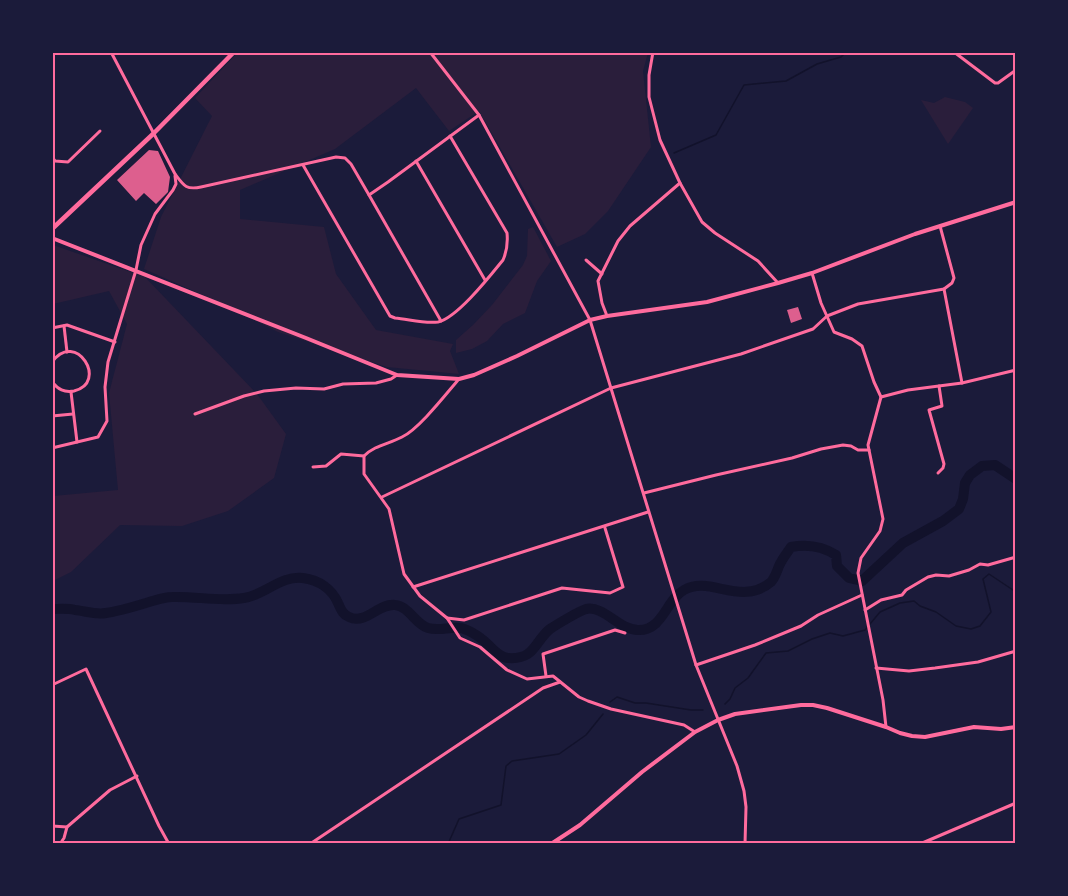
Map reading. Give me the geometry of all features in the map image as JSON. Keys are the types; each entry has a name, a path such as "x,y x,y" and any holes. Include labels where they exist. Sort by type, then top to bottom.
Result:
{"main road":[{"path":"52,229 153,134 234,52"}],"street":[{"path":"111,52 175,174 183,185 189,188 194,189 336,157 345,158 351,164 441,321"},
{"path":"430,52 479,115 590,320 696,665 744,791 745,843"},
{"path":"653,52 649,75 649,97 660,140 680,183 702,222 758,261 778,283"},
{"path":"954,52 995,83 1016,70"},
{"path":"369,195 479,115"},
{"path":"52,157 55,161 68,162 100,131"},
{"path":"303,165 390,316 428,322 441,321 460,308 496,268 506,253 508,242 507,233 450,136"},
{"path":"416,161 485,280"},
{"path":"52,448 98,437 106,421 105,387 108,362 136,270 141,245 155,214 176,184 175,174"},
{"path":"608,316 599,292 598,281 622,234 680,183"},
{"path":"52,238 397,375 459,379 482,372 590,320 707,302 778,283 812,273 940,225 1016,202"},
{"path":"382,497 611,388 741,354 813,328 826,316 858,304 944,289 952,283 954,278 940,225"},
{"path":"586,260 602,274"},
{"path":"812,273 826,316 834,332 862,346 881,397 868,445 883,519 880,531 861,558 858,573 883,700 886,727"},
{"path":"944,289 962,383"},
{"path":"64,326 67,352"},
{"path":"52,328 67,326 114,342"},
{"path":"52,362 60,354 67,352 84,358 89,370 86,382 71,392 58,388 52,382"},
{"path":"881,397 908,390 962,383 1016,370"},
{"path":"195,414 264,391 297,388 324,389 343,384 376,383 397,375"},
{"path":"313,467 326,466 341,454 364,456 381,445 403,437 415,428 459,379"},
{"path":"938,385 942,406 929,410 944,464 938,473"},
{"path":"71,392 77,442"},
{"path":"52,416 73,414"},
{"path":"644,493 822,449 843,445 858,450 869,450"},
{"path":"364,456 364,474 389,509 404,573 420,596 448,620 460,638 480,647 507,670 519,676 527,679 553,676 579,697 588,701 629,714 684,725 695,732"},
{"path":"413,587 649,512"},
{"path":"448,620 464,620 562,588 610,593 623,587 605,527"},
{"path":"866,610 881,600 902,595 906,590 928,577 949,576 980,564 988,565 1016,557"},
{"path":"696,665 801,626 818,615 862,595"},
{"path":"546,676 543,654 615,630 625,633"},
{"path":"876,668 909,671 935,668 978,662 1016,651"},
{"path":"52,685 86,669 169,843"},
{"path":"310,843 543,688 561,682"},
{"path":"551,843 580,825 642,772 695,732 735,714 813,705 912,736 925,737 974,728 1016,727"},
{"path":"60,843 67,827 110,790 137,776"},
{"path":"920,843 1016,803"},
{"path":"52,826 67,827"}],"shaded area":[{"path":"237,53 648,53 643,71 651,147 608,211 585,234 557,247 479,111 449,131 416,88 335,149 240,190 240,219 324,227 336,274 376,330 453,344 450,351 459,374 387,367 278,332 221,303 144,269 161,217 212,116 195,98"},
{"path":"945,97 965,102 973,108 948,144 921,100 934,103"},
{"path":"533,227 551,261 537,281 525,313 503,324 487,341 472,349 456,353 456,340 492,305 523,265 527,256 528,229"},
{"path":"53,245 145,277 257,394 286,434 274,478 228,511 182,526 120,525 71,572 53,581 53,496 118,490 109,393 127,324 109,291 53,304"}],"building":[{"path":"149,150 158,151 170,177 168,192 156,204 144,193 136,201 117,180"},
{"path":"798,307 802,319 791,323 787,310"}],"waterway":[{"path":"674,153 716,135 744,85 786,81 817,64 841,57 846,52"},
{"path":"52,609 102,613 169,597 244,598 287,579 303,578 329,589 343,613 349,617 361,618 389,605 400,606 423,626 436,629 465,629 481,638 501,656 517,658 529,653 550,629 586,609 599,611 625,627 639,630 654,625 678,595 694,586 737,592 760,589 771,582 791,547 814,546 831,552 836,555 837,566 849,578 862,581 903,543 943,521 959,509 965,483 970,475 982,466 995,465 1016,479"},
{"path":"725,704 735,688 748,678 766,653 788,651 830,633 843,636 865,630 880,612 900,603 914,601 936,612 956,626 971,629 980,626 991,612 983,579 989,574 1016,592"},
{"path":"610,702 617,697 635,703 703,710"},
{"path":"448,844 459,819 501,805 506,766 512,761 559,754 586,735 603,714"}]}
